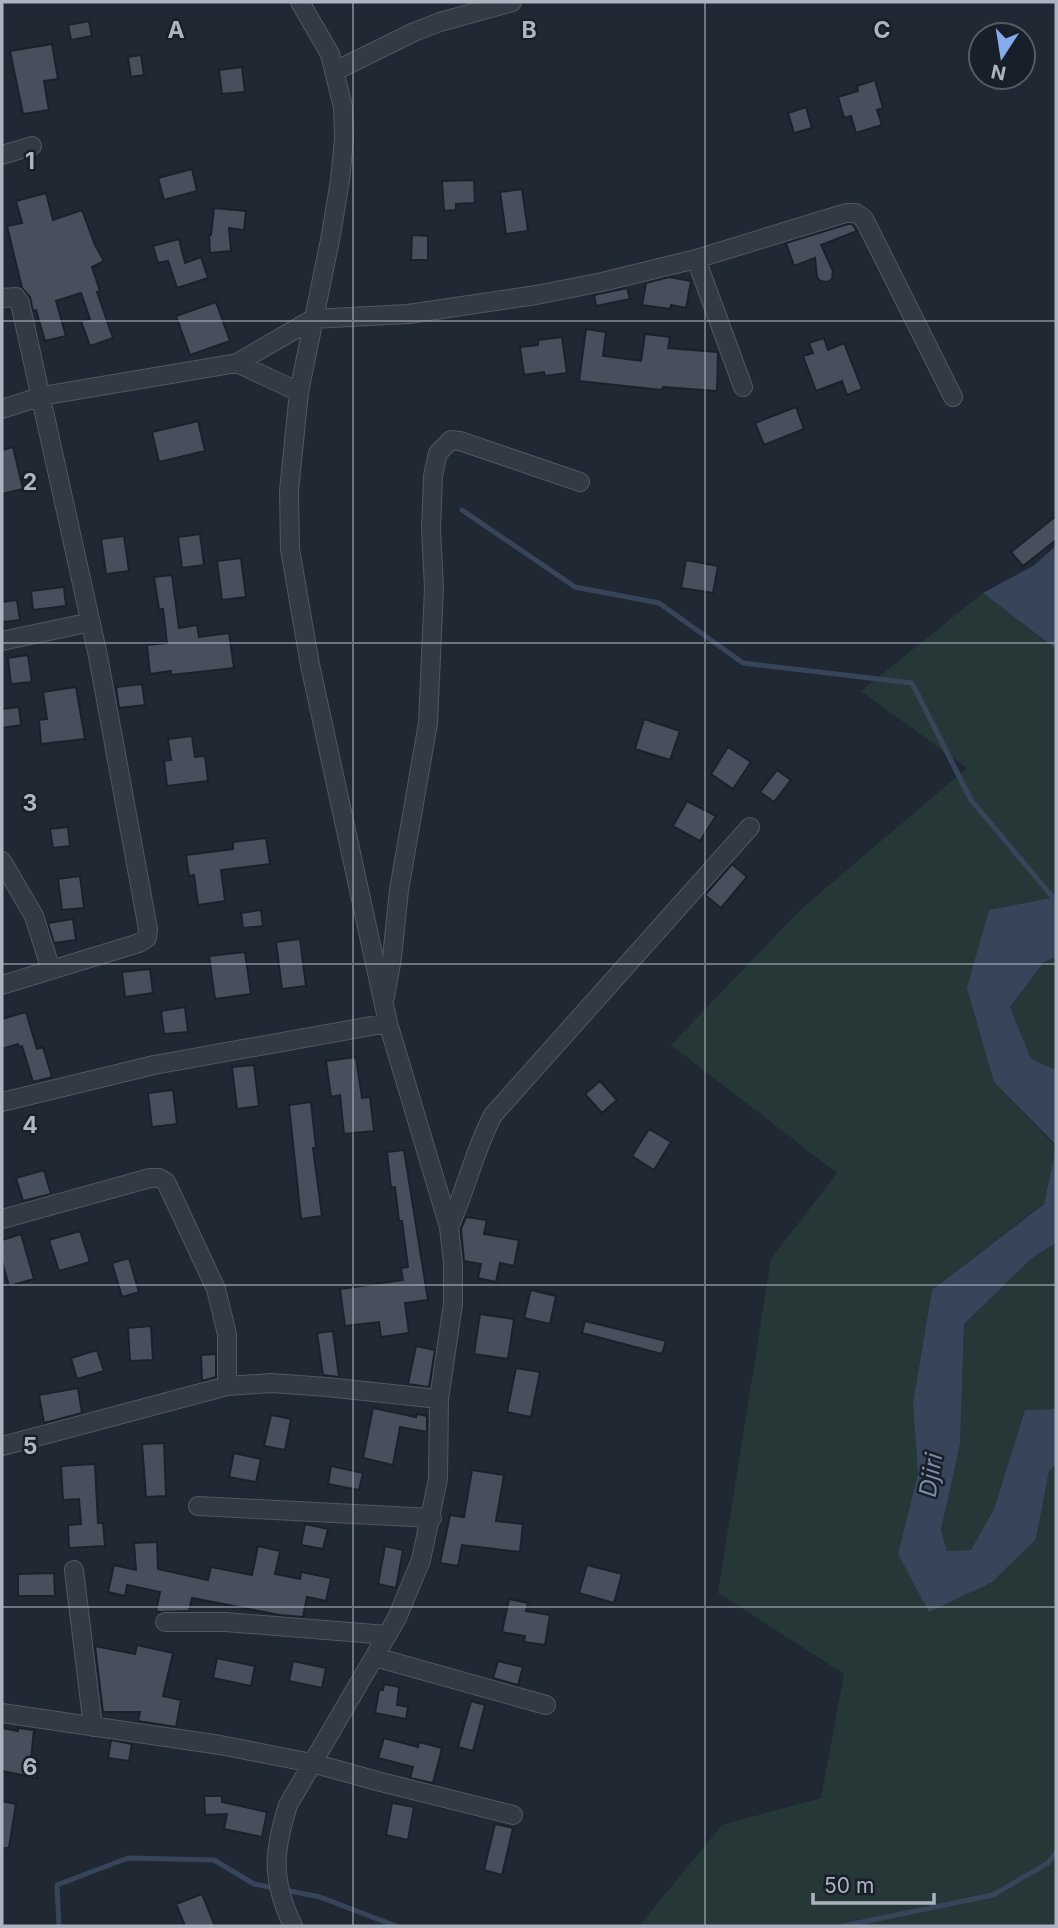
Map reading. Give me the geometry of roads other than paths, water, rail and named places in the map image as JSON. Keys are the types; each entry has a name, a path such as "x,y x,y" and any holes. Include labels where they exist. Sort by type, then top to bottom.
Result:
{"street":[{"path":"293,1926 283,1904 275,1868 278,1842 288,1805 387,1635 410,1591 421,1560 432,1518 438,1479 439,1399 453,1304 453,1263 449,1227 388,1023 310,665 290,549 289,491 299,392 340,180 344,139 343,107 330,54 300,2"},
{"path":"335,71 414,32 512,2"},
{"path":"2,155 32,146"},
{"path":"2,410 42,396 237,363 313,319 408,314 602,282 696,259 846,213 856,213 863,219 953,397"},
{"path":"696,259 743,387"},
{"path":"2,298 16,297 19,303 42,396 91,622 148,929 147,938 139,943 2,985"},
{"path":"237,363 299,392"},
{"path":"384,1004 389,983 399,890 428,723 434,588 431,529 433,476 438,453 451,440 460,441 580,482"},
{"path":"2,641 91,622"},
{"path":"449,1227 461,1202 480,1141 493,1115 750,827"},
{"path":"2,861 34,916 51,970"},
{"path":"2,1102 154,1065 388,1023"},
{"path":"2,1219 150,1178 159,1178 166,1182 216,1289 227,1334 227,1386"},
{"path":"2,1446 227,1386 271,1383 439,1399"},
{"path":"198,1506 432,1518"},
{"path":"74,1570 93,1727"},
{"path":"165,1622 225,1622 387,1635"},
{"path":"375,1657 546,1705"},
{"path":"2,1713 220,1745 312,1763 377,1782 513,1815"}],"water":[{"path":"1056,546 1056,649 983,593 1033,566"},
{"path":"1056,897 1056,957 1044,962 1010,1007 1031,1059 1056,1070 1056,1145 994,1082 967,988 989,910"},
{"name":"Djiri","path":"1056,1147 1056,1243 1032,1258 964,1324 960,1444 941,1530 947,1551 971,1550 994,1509 1025,1410 1056,1409 1056,1464 1049,1471 1036,1539 992,1582 929,1612 898,1554 918,1474 913,1403 932,1290 1044,1204"}],"waterway":[{"path":"462,510 575,587 659,603 743,663 912,683 971,800 1056,901"},
{"path":"843,1926 993,1895 1048,1863 1056,1852"},
{"path":"59,1926 57,1885 128,1858 214,1860 254,1884 320,1897 396,1926"}]}
